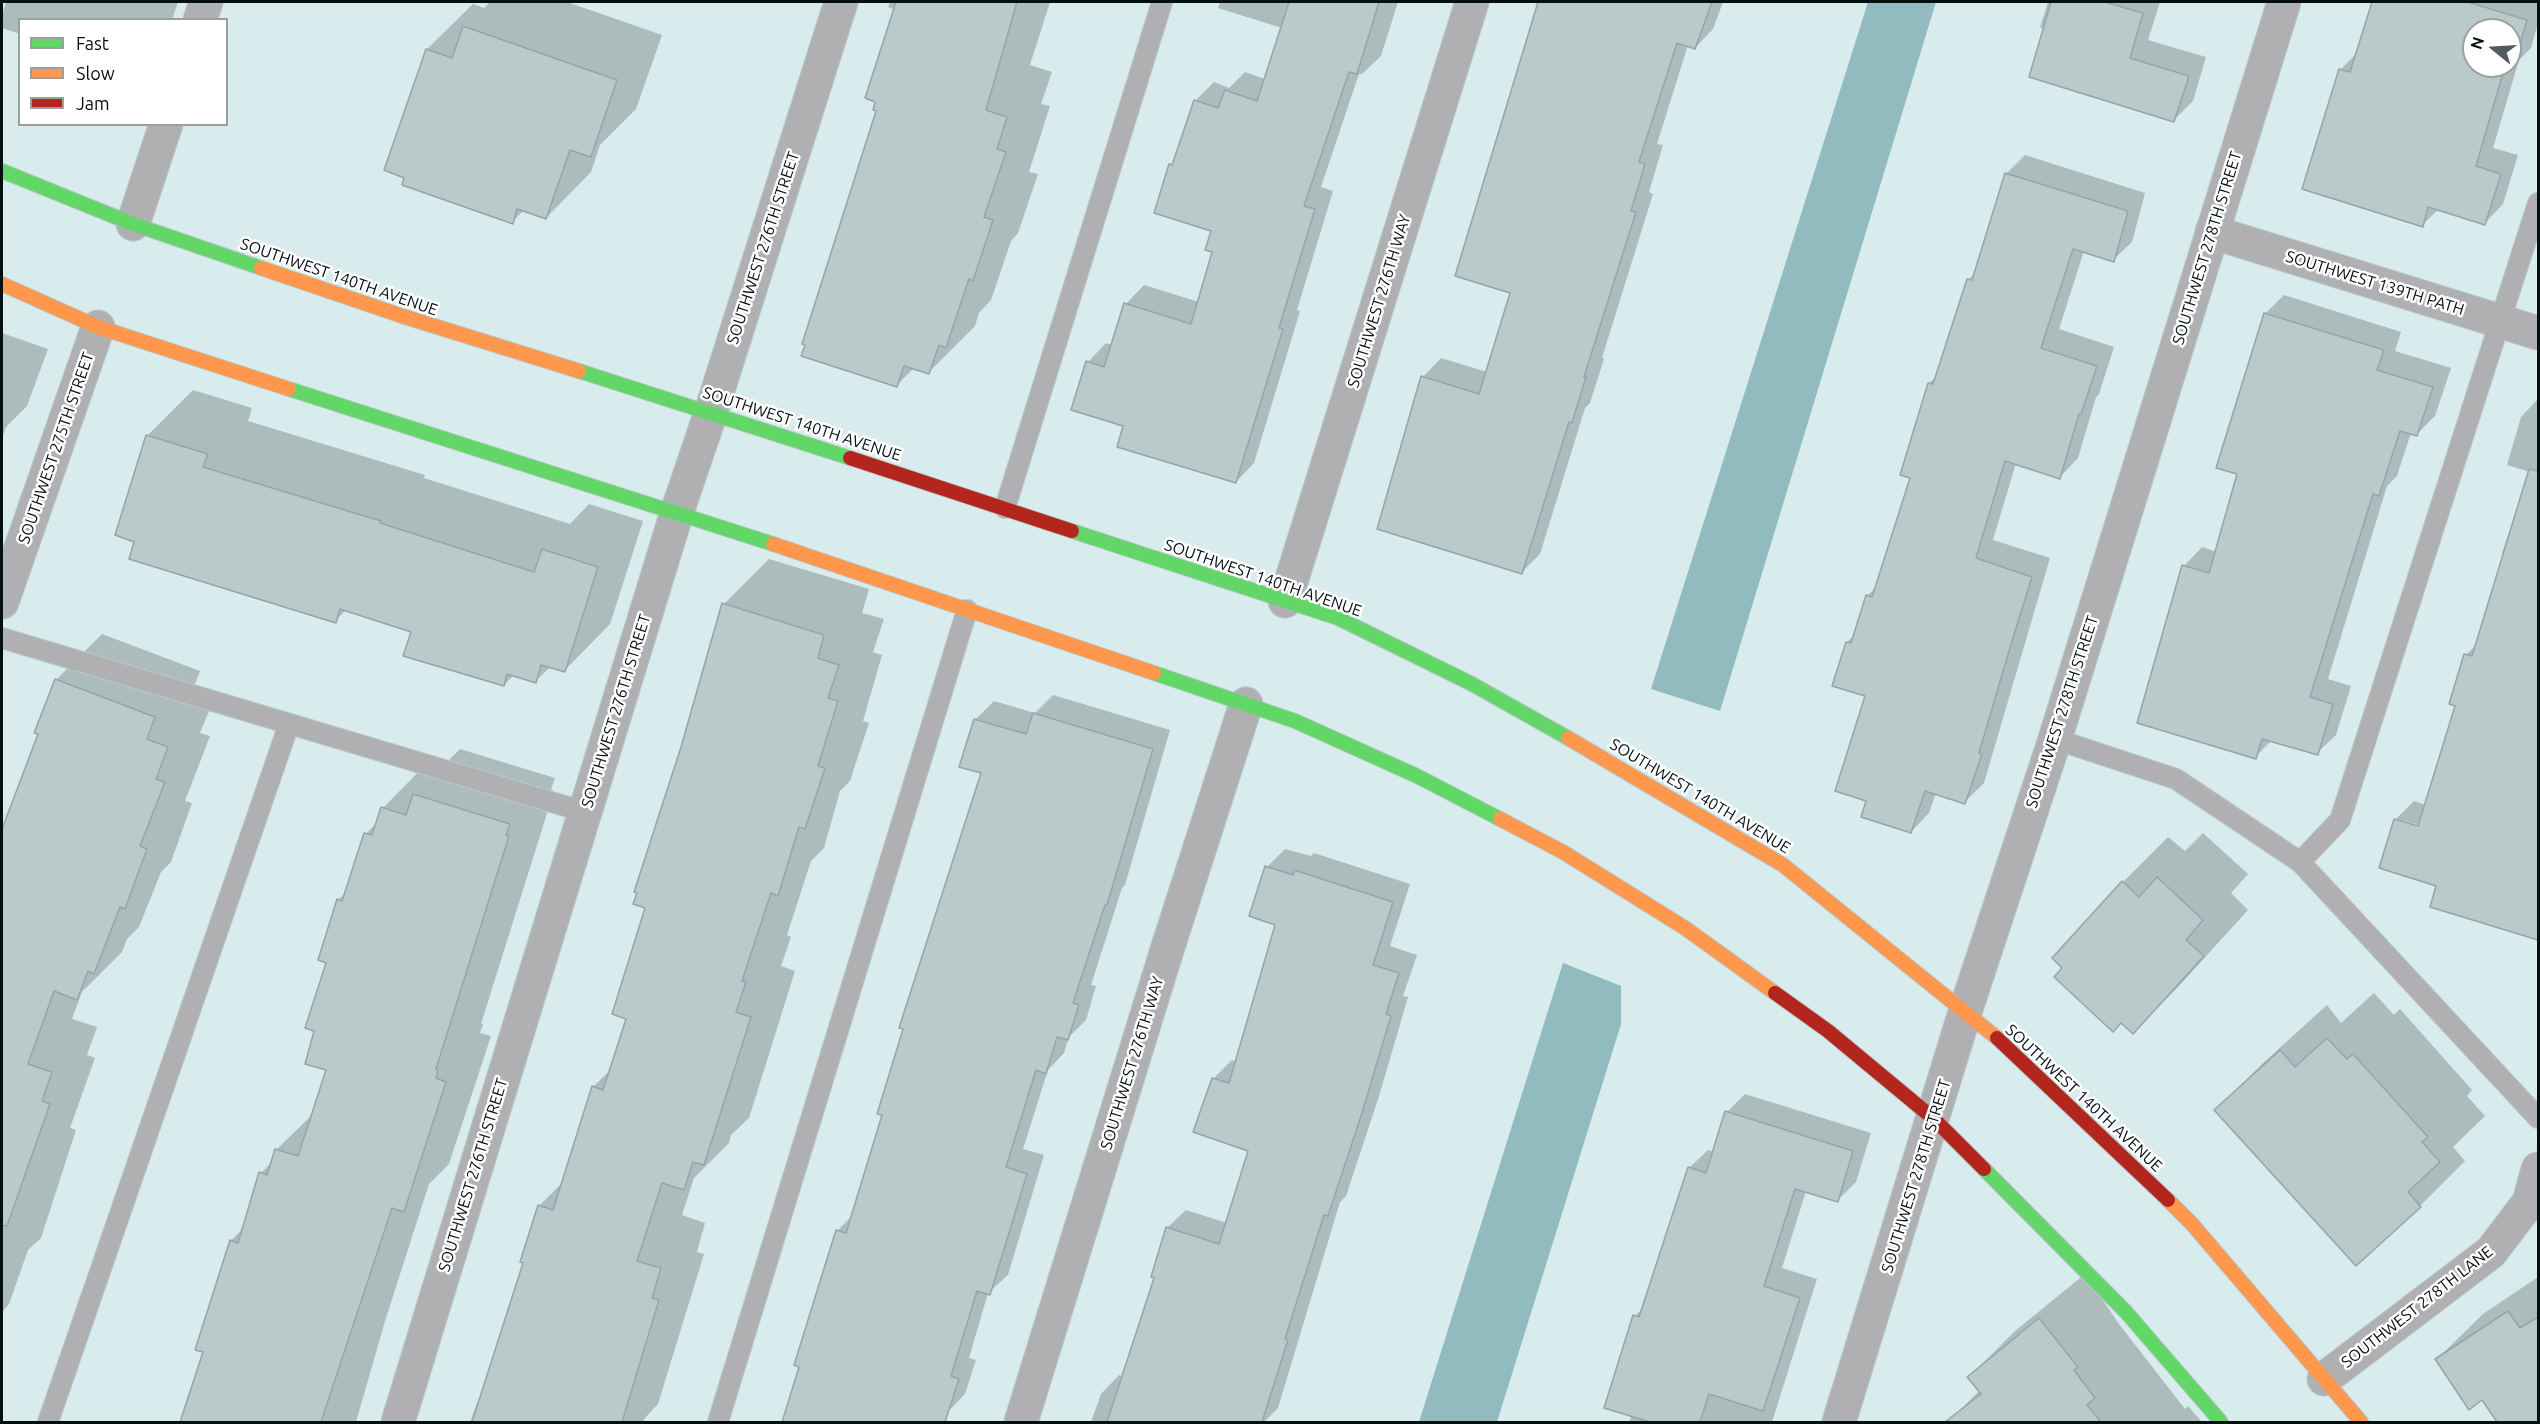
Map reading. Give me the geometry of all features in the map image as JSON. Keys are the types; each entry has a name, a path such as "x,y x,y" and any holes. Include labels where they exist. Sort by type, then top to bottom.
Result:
{"street":[{"path":"201,18 206,2"},
{"name":"SOUTHWEST 276TH WAY","path":"1285,601 1472,2"},
{"name":"SOUTHWEST 278TH STREET","path":"1839,1422 1965,1012 2055,739 2284,2"},
{"name":"SOUTHWEST 276TH STREET","path":"398,1422 677,512 711,411 833,4"},
{"path":"133,224 164,126"},
{"name":"SOUTHWEST 140TH AVENUE","path":"2,171 133,224 402,316 711,411 1338,618 1472,684 1614,764 1773,859 2007,1046 2192,1224 2361,1422"},
{"name":"SOUTHWEST 139TH PATH","path":"2212,232 2538,333"},
{"path":"2,284 98,327 677,512 1295,721 1417,776 1563,852 1685,928 1828,1031 1934,1119 2126,1312 2221,1422"},
{"name":"SOUTHWEST 275TH STREET","path":"2,603 98,327"},
{"name":"SOUTHWEST 276TH WAY","path":"1021,1422 1167,950 1246,704"},
{"name":"SOUTHWEST 278TH LANE","path":"2324,1379 2491,1252 2529,1202 2538,1169"}],"lane":[{"path":"1005,508 1162,2"},
{"path":"2300,862 2340,820 2538,203"},
{"path":"718,1422 967,610"},
{"path":"2,638 585,812"},
{"path":"48,1422 290,724"},
{"path":"2055,739 2176,779 2300,862 2538,1118"}],"water":[{"path":"1868,2 1936,2 1720,711 1651,689"},
{"path":"1563,963 1621,986 1621,1024 1497,1422 1419,1422"}],"building":[{"path":"896,2 1017,2 986,110 1007,117 997,149 1006,152 984,217 993,220 973,281 969,279 946,348 939,345 929,374 904,366 897,387 801,356 805,345 802,344 876,111 873,110 875,102 865,98"},
{"path":"1289,2 1379,2 1357,74 1349,72 1304,206 1315,209 1279,328 1283,329 1236,483 1117,447 1123,426 1071,410 1086,361 1104,367 1124,303 1191,324 1212,252 1205,250 1211,231 1154,213 1169,164 1172,165 1194,100 1218,108 1225,90 1257,101"},
{"path":"1538,2 1712,2 1695,49 1677,43 1639,162 1645,164 1631,211 1636,212 1584,377 1586,377 1572,423 1569,422 1522,574 1377,529 1421,376 1479,394 1510,293 1455,276"},
{"path":"2051,2 2105,2 2143,13 2130,58 2189,76 2174,122 2029,77"},
{"path":"2372,2 2468,2 2520,18 2462,18 2462,78 2502,78 2476,166 2501,174 2485,225 2428,207 2423,227 2302,189 2339,69 2350,72"},
{"path":"2522,18 2527,20 2522,37"},
{"path":"463,26 617,80 591,157 570,150 546,219 517,209 513,224 402,185 404,178 384,170 426,49 452,58"},
{"path":"2005,173 2128,211 2114,262 2073,249 2041,348 2097,366 2081,414 2079,414 2060,479 2005,461 1976,558 2032,577 1979,753 1982,754 1965,804 1925,791 1911,833 1861,817 1866,801 1835,791 1865,696 1832,686 1846,642 1851,643 1866,595 1872,597 1910,478 1900,475 1928,383 1933,384 1967,279 1972,280"},
{"path":"2264,313 2384,350 2377,370 2433,387 2417,436 2400,431 2379,496 2373,494 2310,697 2333,704 2318,755 2262,739 2256,759 2137,723 2182,565 2209,573 2237,474 2216,468"},
{"path":"146,435 208,454 203,467 381,521 380,523 534,572 542,549 598,567 565,672 541,665 536,683 507,674 504,686 403,656 411,632 340,609 336,623 129,559 134,542 115,535"},
{"path":"2529,469 2538,471 2538,940 2430,907 2436,886 2379,868 2394,819 2418,826 2455,706 2449,704 2464,654 2472,656"},
{"path":"722,603 824,635 818,658 839,665 828,698 838,701 818,766 825,768 805,829 799,827 778,896 771,893 742,981 746,982 736,1012 751,1017 704,1165 693,1162 684,1190 662,1183 637,1261 661,1268 652,1298 659,1300 622,1422 472,1422 523,1263 520,1262 538,1205 553,1210 592,1086 603,1090 626,1019 612,1014 645,908 633,904 637,893 634,892 681,747"},
{"path":"55,679 155,717 147,739 168,747 156,779 165,782 140,846 147,849 125,909 120,907 94,974 88,971 77,1000 54,991 28,1064 52,1072 42,1101 50,1104 7,1226 2,1225 2,829 38,734 34,733"},
{"path":"1033,713 1153,749 1107,905 1105,905 1073,1003 1079,1005 1068,1040 1057,1037 1046,1074 1036,1070 1006,1167 1027,1174 990,1295 977,1291 951,1376 959,1379 945,1422 782,1422 799,1367 794,1365 836,1230 846,1233 882,1115 877,1114 903,1029 899,1028 981,773 959,767 974,719 1026,734"},
{"path":"413,794 510,824 506,835 509,836 436,1069 438,1070 436,1078 446,1082 404,1212 392,1208 321,1422 180,1422 203,1352 195,1350 230,1240 238,1243 259,1172 267,1175 275,1149 298,1156 326,1070 305,1064 314,1031 305,1028 326,963 318,960 337,899 342,901 364,833 372,835 381,807 406,815"},
{"path":"1265,866 1293,875 1294,870 1393,902 1373,965 1399,973 1386,1014 1391,1016 1328,1216 1324,1215 1262,1422 1107,1422 1154,1278 1151,1277 1166,1227 1219,1244 1248,1151 1193,1132 1212,1078 1229,1083 1275,925 1249,916"},
{"path":"2157,877 2203,920 2186,940 2204,956 2133,1034 2121,1023 2113,1032 2054,977 2062,968 2052,958 2122,881 2139,897"},
{"path":"2327,1038 2347,1059 2353,1054 2428,1137 2422,1142 2440,1162 2408,1192 2421,1207 2356,1266 2214,1110 2280,1050 2295,1067"},
{"path":"1725,1111 1853,1151 1838,1202 1795,1189 1764,1286 1800,1298 1763,1411 1709,1394 1700,1422 1650,1422 1604,1408 1633,1315 1639,1317 1688,1167 1706,1173"},
{"path":"2508,1311 2520,1328 2538,1317 2538,1422 2497,1422 2482,1400 2469,1410 2435,1359"},
{"path":"2039,1318 2078,1367 2074,1370 2095,1398 2087,1405 2101,1422 1945,1422 1981,1394 1967,1377"}],"traffic: fast":[{"path":"2,171 133,224 261,268"},
{"path":"579,371 850,458"},
{"path":"289,389 773,544"},
{"path":"1072,531 1338,618 1472,684 1568,738"},
{"path":"1154,673 1295,721 1417,776 1500,819"},
{"path":"1984,1169 2126,1312 2221,1422"}],"traffic: slow":[{"path":"261,268 402,316 579,371"},
{"path":"2,284 98,327 289,389"},
{"path":"773,544 1154,673"},
{"path":"1568,738 1783,865 1997,1038"},
{"path":"1500,819 1563,852 1685,928 1775,993"},
{"path":"2168,1200 2192,1224 2361,1422"}],"traffic: jam":[{"path":"850,458 1072,531"},
{"path":"1775,993 1828,1031 1934,1119 1984,1169"},
{"path":"1997,1038 2168,1200"}]}
